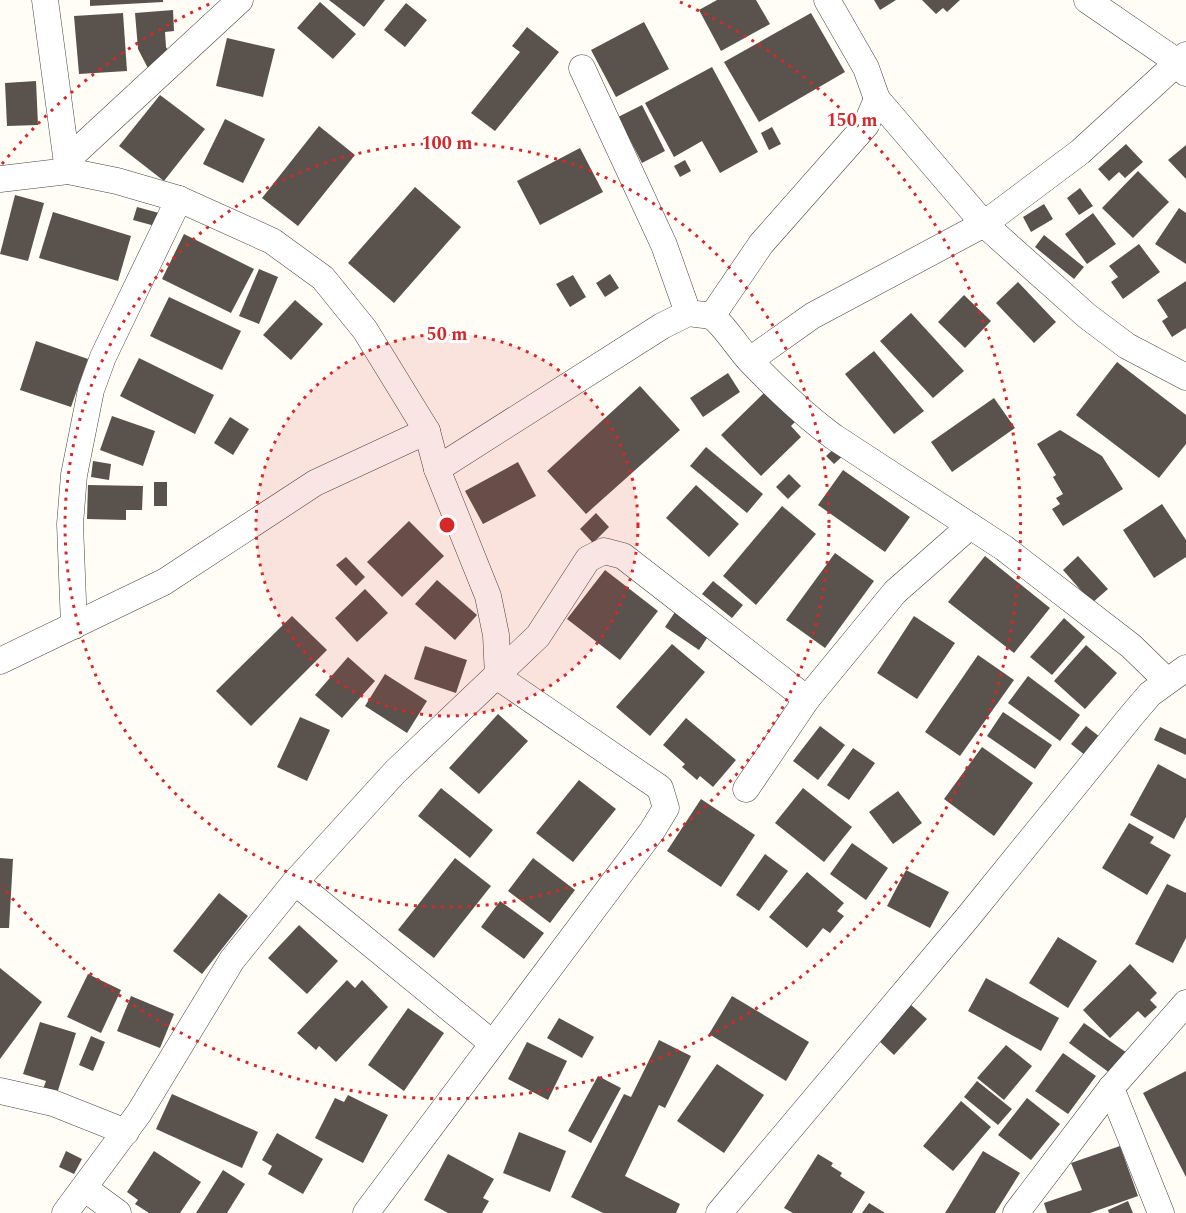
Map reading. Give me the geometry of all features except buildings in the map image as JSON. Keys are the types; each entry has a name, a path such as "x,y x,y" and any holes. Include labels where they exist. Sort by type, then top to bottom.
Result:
{"street":[{"path":"45,0 68,165"},
{"path":"68,165 240,0"},
{"path":"826,0 866,68 877,99 984,224 1095,322 1127,346 1182,370"},
{"path":"750,360 812,316 984,224 1080,153 1184,64 1087,0"},
{"path":"582,68 664,245 700,315 726,328 750,360 807,417 1004,548 1131,646 1179,676 1132,714 969,917 718,1213"},
{"path":"438,469 662,326 700,315 866,125 877,99"},
{"path":"0,179 68,165 179,199 272,241 323,278 364,330 427,431 438,469 488,596 496,635 498,677"},
{"path":"74,626 70,524 74,475 91,390 103,357 179,199"},
{"path":"0,661 164,582 315,483 427,431"},
{"path":"746,789 807,699 895,592 970,526"},
{"path":"65,1213 126,1132 232,960 294,882 395,772 459,710 498,677 538,636 588,559 604,551 624,556 807,699"},
{"path":"366,1213 652,831 666,808 660,788 498,677"},
{"path":"294,882 492,1043"},
{"path":"1016,1213 1111,1088 1186,1003"},
{"path":"1111,1088 1161,1213"},
{"path":"0,1091 53,1103 126,1132"},
{"path":"84,1188 118,1213"}]}
